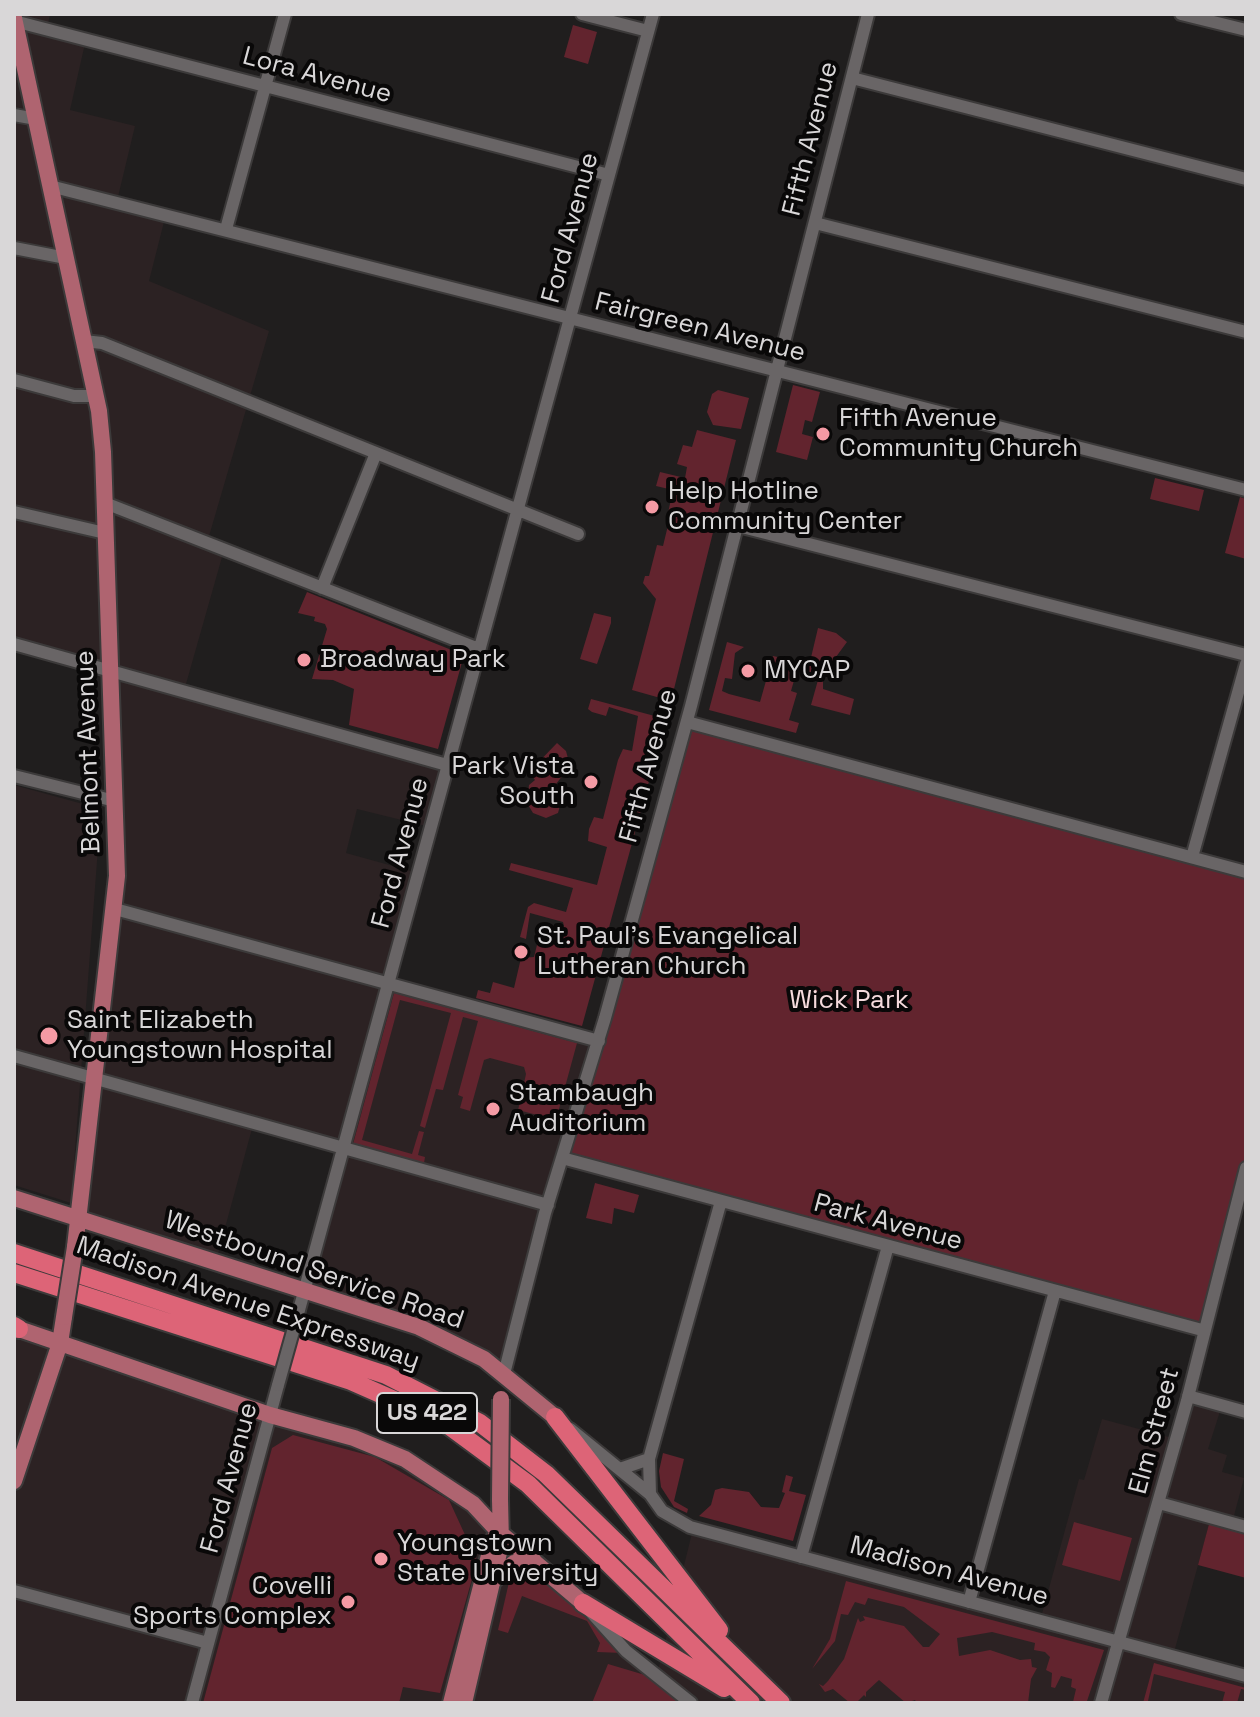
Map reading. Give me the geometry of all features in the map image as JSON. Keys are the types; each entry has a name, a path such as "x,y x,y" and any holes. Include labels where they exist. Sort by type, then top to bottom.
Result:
{"highway":[{"name":"Madison Avenue Expressway","path":"14,1253 386,1375 480,1423 546,1474 781,1703"},
{"name":"Madison Avenue Expressway","path":"14,1273 351,1381 444,1422 528,1484 748,1703"},
{"path":"555,1417 757,1679"},
{"path":"583,1603 748,1703"}],"main road":[{"name":"Belmont Avenue","path":"14,20 101,424 115,801 115,909 80,1217 60,1343 14,1481"},
{"name":"Westbound Service Road","path":"14,1198 429,1331 484,1359 555,1417"},
{"path":"16,1327 270,1415 354,1438 405,1459 473,1504 499,1532 583,1603"},
{"name":"Fifth Avenue","path":"464,1703 501,1544 501,1399 504,1374"},
{"name":"Fifth Avenue","path":"451,1703 485,1566 492,1542 499,1532"},
{"path":"494,1580 514,1563 534,1561"}],"street":[{"path":"226,229 285,14"},
{"path":"582,14 648,31"},
{"name":"Ford Avenue","path":"192,1703 653,14"},
{"name":"Fifth Avenue","path":"504,1374 548,1205 599,1041 687,722 868,14"},
{"path":"1181,14 1246,30"},
{"name":"Lora Avenue","path":"14,20 609,175"},
{"path":"852,78 1246,179"},
{"path":"14,115 36,119"},
{"name":"Fairgreen Avenue","path":"50,186 1246,490"},
{"path":"815,223 1246,332"},
{"path":"14,248 66,258"},
{"path":"84,341 102,343 578,534"},
{"path":"14,380 74,396 95,396"},
{"path":"322,588 376,453"},
{"path":"105,503 479,649"},
{"path":"14,512 105,533"},
{"path":"738,526 1246,655"},
{"path":"14,644 447,765"},
{"path":"1192,857 1246,664"},
{"path":"687,722 1246,872"},
{"path":"14,776 115,801"},
{"path":"115,909 599,1041"},
{"path":"14,1056 96,1082 548,1205"},
{"name":"Park Avenue","path":"562,1158 1202,1330"},
{"name":"Elm Street","path":"1101,1703 1188,1396 1202,1330 1246,1168"},
{"path":"650,1494 649,1459 721,1201"},
{"path":"1230,1224 1246,1228"},
{"path":"801,1557 888,1246"},
{"path":"969,1602 1055,1291"},
{"path":"1188,1396 1246,1412"},
{"name":"Westbound Service Road","path":"555,1417 650,1494"},
{"path":"620,1469 649,1459"},
{"name":"Madison Avenue","path":"650,1494 662,1511 687,1526 1246,1676"},
{"path":"1159,1503 1246,1527"},
{"path":"14,1591 208,1643"},
{"path":"583,1603 626,1651 691,1703"}],"shaded area":[{"path":"14,14 50,14 47,29 86,39 70,110 135,126 117,201 166,214 149,281 269,331 207,543 224,550 184,691 447,765 430,827 357,809 346,853 418,873 388,983 599,1041 504,1374 484,1359 304,1289 342,1150 253,1125 216,1261 80,1217 115,909 109,670 14,644"},
{"name":"Saint Elizabeth Youngstown Hospital","path":"14,785 101,809 71,1203 14,1185"},
{"name":"Youngstown State University","path":"14,1327 424,1469 657,1675 693,1529 1040,1621 1079,1479 1084,1480 1102,1419 1176,1439 1188,1396 1222,1405 1208,1449 1227,1455 1222,1472 1244,1478 1232,1523 1211,1518 1173,1656 1246,1676 1246,1703 14,1703"}],"green space":[{"path":"573,25 597,32 588,64 564,57"},
{"path":"793,385 820,392 812,422 805,420 802,434 813,437 807,460 776,452"},
{"path":"718,390 749,398 741,429 713,425 707,412 712,394"},
{"path":"697,430 736,440 671,701 632,690 656,599 643,583 645,576 649,576 657,545 663,546 671,513 668,513 673,490 656,486 660,472 685,478 687,467 677,464 683,445 692,447"},
{"path":"1155,478 1204,490 1199,511 1150,499"},
{"path":"1240,497 1246,499 1246,559 1225,553"},
{"path":"307,592 464,655 438,749 349,725 354,689 333,680 312,679 327,629 325,624 314,621 315,617 298,613"},
{"path":"594,613 611,617 597,664 580,659"},
{"path":"818,628 836,633 847,642 830,665 809,681 802,671 809,666"},
{"path":"727,642 744,647 735,653 732,679 725,678 722,691 729,694 760,702 773,656 791,660 789,668 797,670 791,691 797,693 789,720 799,723 796,733 709,710"},
{"path":"823,674 823,689 854,699 850,715 811,705 818,680"},
{"path":"591,699 666,719 582,1026 476,998 478,990 490,993 493,982 514,988 521,958 534,957 538,941 557,945 564,926 563,922 530,913 526,939 520,937 528,907 534,903 566,912 573,888 509,870 511,863 597,885 607,847 588,841 589,829 594,817 603,819 618,760 623,749 632,751 638,716 609,707 606,716 592,712 588,709"},
{"name":"Wick Park","path":"687,722 1246,872 1246,1168 1202,1330 562,1158"},
{"path":"557,743 566,751 570,766 556,784 561,802 558,813 546,818 533,813 527,803 529,785 535,780 529,772"},
{"path":"394,993 577,1043 553,1131 550,1130 552,1119 522,1111 518,1125 515,1124 526,1074 524,1067 490,1058 484,1060 470,1111 460,1108 463,1097 458,1095 478,1021 463,1017 443,1090 436,1089 425,1128 420,1126 451,1013 400,1000 362,1140 412,1154 419,1131 424,1132 418,1155 425,1157 424,1163 353,1144"},
{"path":"595,1183 639,1195 634,1213 614,1208 612,1224 586,1218"},
{"name":"Covelli Sports Complex","path":"293,1435 375,1457 449,1500 477,1561 440,1693 403,1687 399,1703 203,1703 272,1448"},
{"path":"663,1453 684,1459 674,1501 688,1509 687,1513 674,1507 661,1487 659,1471"},
{"path":"786,1475 793,1477 789,1491 806,1495 793,1541 699,1516 711,1505 715,1490 722,1488 749,1492 761,1507 779,1508 785,1493 782,1492"},
{"path":"1074,1522 1132,1538 1120,1581 1062,1565"},
{"path":"1209,1524 1246,1534 1246,1578 1198,1565"},
{"path":"512,1569 535,1569 623,1653 597,1652 600,1643 587,1621 522,1596 508,1633 498,1630"},
{"path":"846,1581 1104,1650 1087,1701 1066,1703 1073,1702 1076,1689 1071,1687 1072,1679 1061,1676 1055,1688 1051,1687 1052,1673 1046,1670 1050,1657 1045,1652 1034,1650 1035,1643 992,1632 957,1638 959,1656 990,1650 1020,1660 1031,1659 1032,1667 1037,1668 1031,1679 1028,1703 917,1703 915,1700 906,1703 879,1680 866,1692 866,1697 864,1695 856,1703 850,1703 833,1689 825,1692 819,1684 823,1686 828,1681 844,1659 858,1618 860,1622 865,1620 863,1616 904,1626 923,1647 929,1647 940,1634 904,1607 868,1598 865,1605 855,1602 848,1615 841,1614 835,1641 812,1669 830,1639"},
{"path":"1154,1663 1246,1690 1241,1689 1237,1703 1222,1703 1225,1692 1154,1674 1148,1701 1143,1703"},
{"path":"608,1664 645,1675 682,1703 592,1703"}],"place":[{"name":"Fifth Avenue Community Church","path":"823,434"},
{"name":"Help Hotline Community Center","path":"652,507"},
{"name":"Broadway Park","path":"304,660"},
{"name":"MYCAP","path":"748,671"},
{"name":"Park Vista South","path":"591,782"},
{"name":"St. Paul's Evangelical Lutheran Church","path":"521,952"},
{"name":"Saint Elizabeth Youngstown Hospital","path":"49,1036"},
{"name":"Stambaugh Auditorium","path":"493,1109"},
{"name":"Youngstown State University","path":"381,1559"},
{"name":"Covelli Sports Complex","path":"348,1602"}]}
